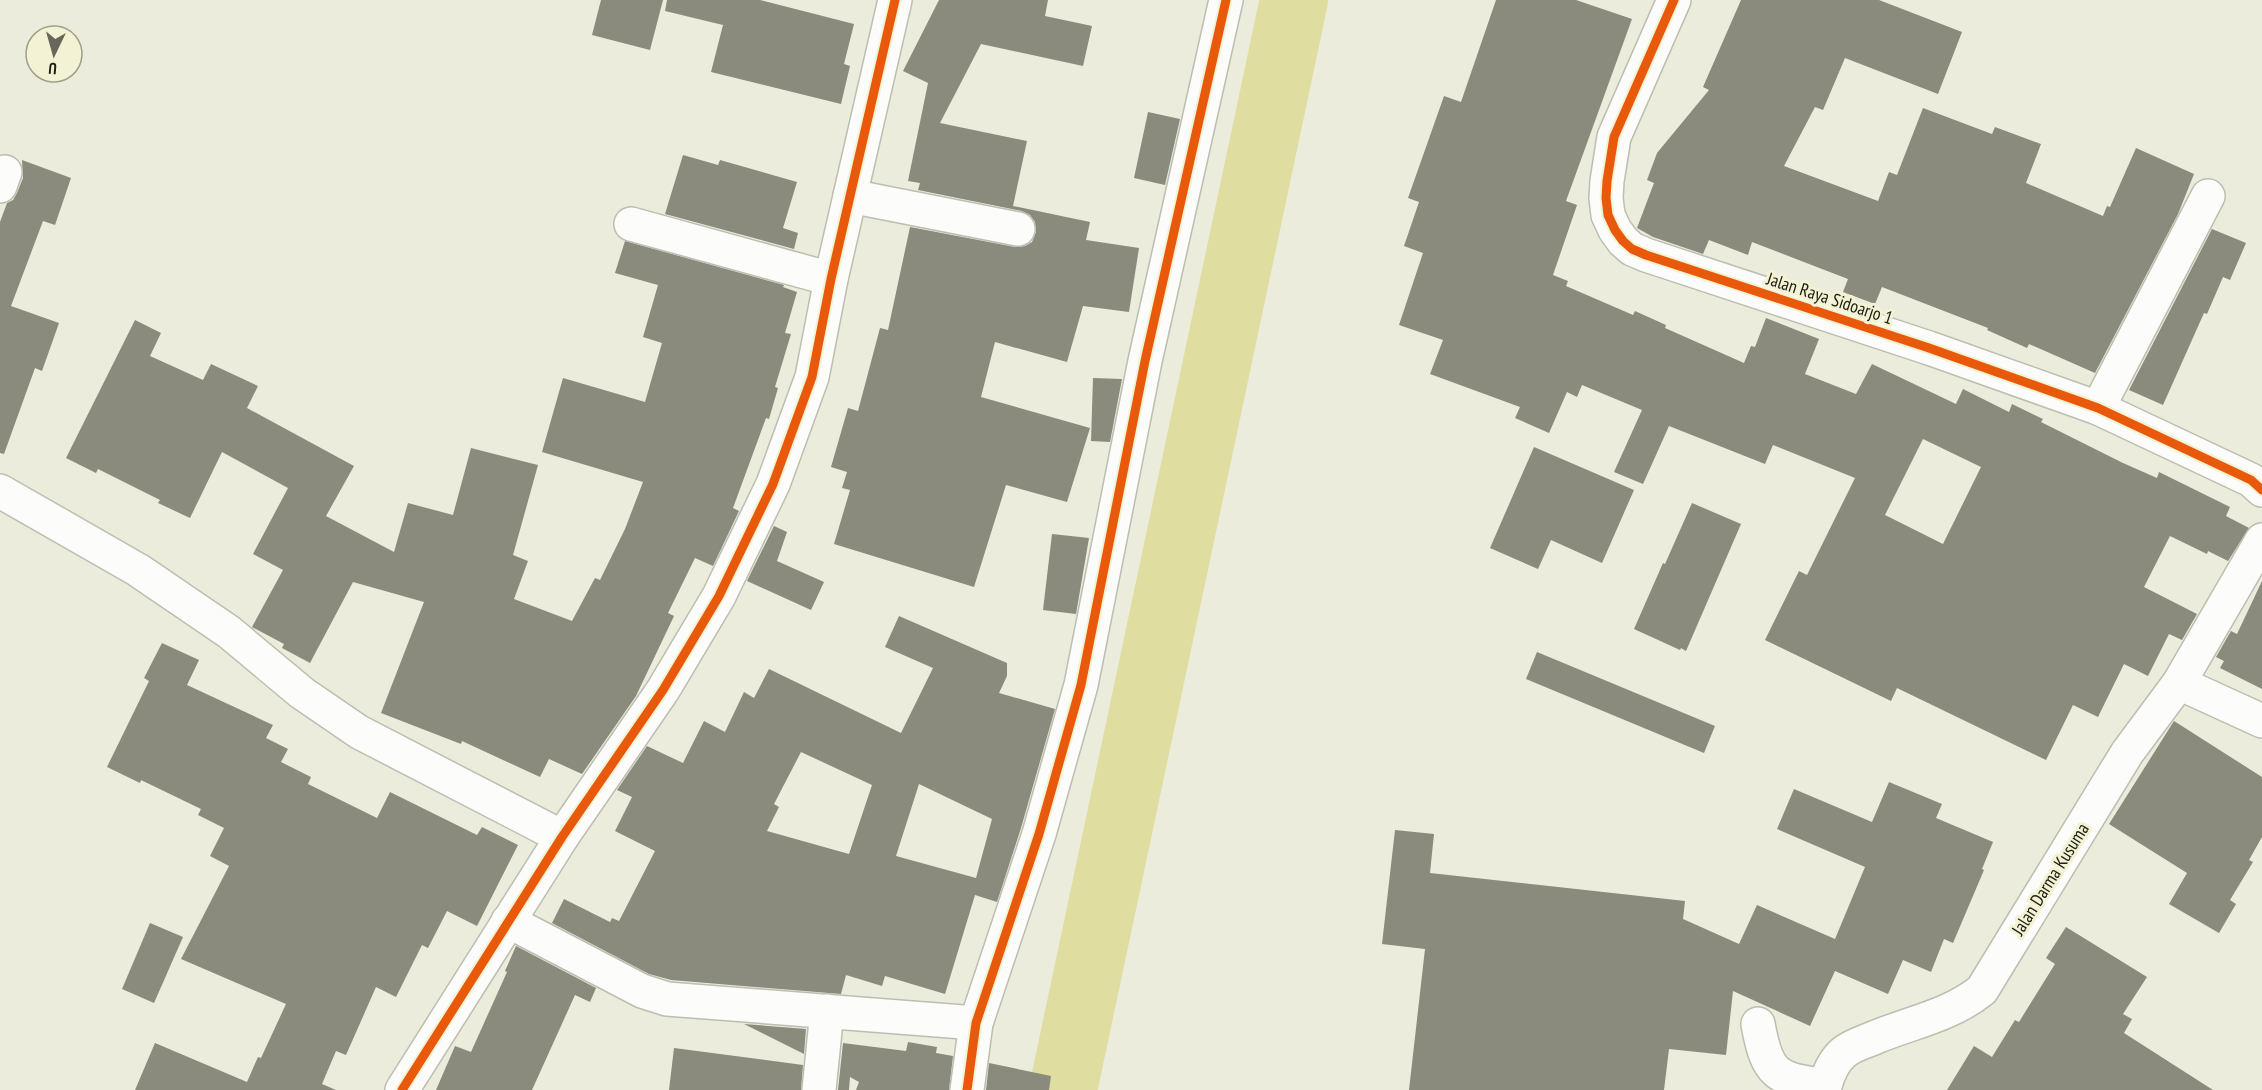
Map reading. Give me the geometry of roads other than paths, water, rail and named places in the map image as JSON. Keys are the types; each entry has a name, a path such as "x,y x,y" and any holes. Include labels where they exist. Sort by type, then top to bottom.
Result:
{"street":[{"path":"402,1090 562,837 663,690 724,586 773,484 812,377 831,279 895,0"},
{"path":"967,1090 976,1023 1039,834 1081,685 1145,361 1226,0"},
{"name":"Jalan Raya Sidoarjo 1","path":"1674,0 1614,137 1606,198 1608,215 1623,241 1632,249 1929,348 2098,408 2251,480 2262,490"},
{"path":"850,196 1018,229"},
{"path":"2098,408 2208,196"},
{"path":"632,224 831,279"},
{"path":"0,491 138,570 229,632 302,693 359,732 562,837"},
{"path":"2262,540 2179,683 2262,721"},
{"name":"Jalan Darma Kusuma","path":"1825,1088 1836,1061 1844,1053 1882,1035 1957,1007 1982,990 2127,753 2179,683"},
{"path":"508,921 654,996 667,999 976,1023"},
{"path":"819,1090 827,1011"},
{"path":"1758,1024 1763,1052 1776,1072 1794,1082 1825,1088"}],"waterway":[{"path":"1063,1090 1294,0"}]}
